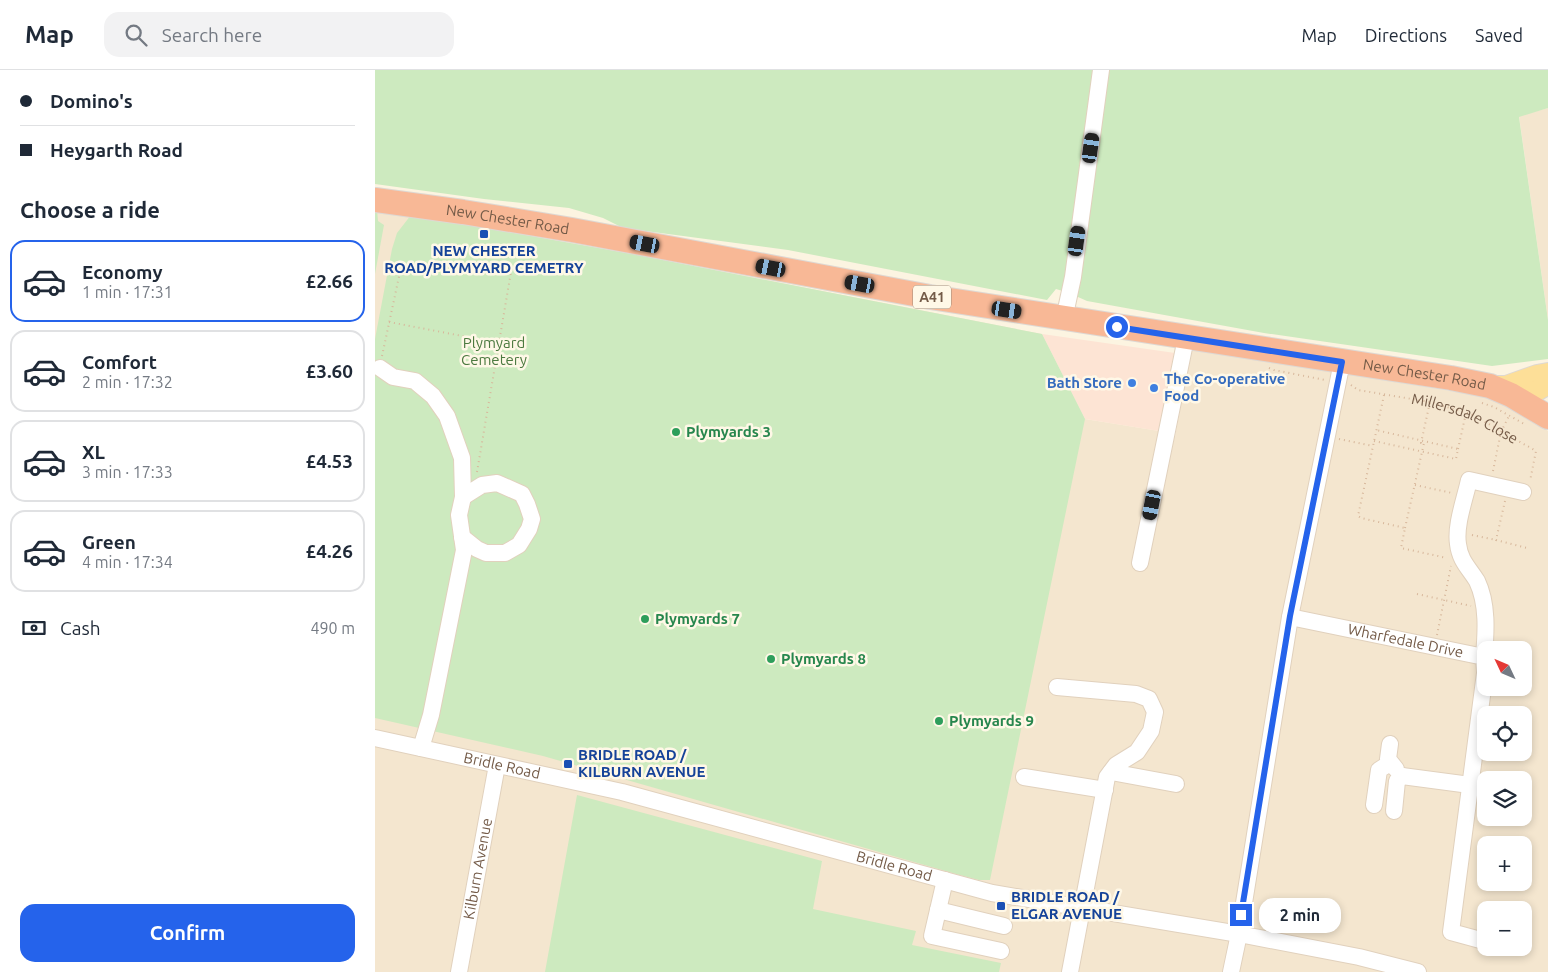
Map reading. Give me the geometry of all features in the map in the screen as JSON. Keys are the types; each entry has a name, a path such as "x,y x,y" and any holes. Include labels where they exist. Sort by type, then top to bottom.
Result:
{"highway":[{"name":"New Chester Road","path":"375,200 553,227 930,297 1186,338 1345,373 1451,378 1490,386 1514,408 1548,417"}],"main road":[{"path":"1490,386 1506,386 1548,373"},
{"path":"1514,408 1548,384"}],"street":[{"path":"1065,319 1073,277 1101,70"},
{"path":"1140,563 1186,338"},
{"path":"380,368 393,377 415,381 433,396 447,416 462,458 469,493"},
{"path":"1231,972 1239,934 1290,616 1327,436 1345,373"},
{"path":"421,748 431,714 464,550 462,537 459,515 469,493 482,485 497,483 521,494 532,519 529,529 519,545 505,553 486,553 477,549 462,537"},
{"path":"1485,641 1485,609 1477,582 1462,561 1457,531 1467,488 1489,486 1515,491"},
{"name":"Wharfedale Drive","path":"1290,616 1477,656"},
{"path":"1057,687 1136,694 1149,699 1155,712 1151,731 1137,752 1116,765 1107,777 1070,972"},
{"name":"Wharfedale Drive","path":"1477,939 1451,932 1482,696"},
{"name":"Bridle Road","path":"375,738 622,792 992,893 1239,934 1359,957 1418,972"},
{"path":"1390,744 1387,759 1402,776 1470,785"},
{"path":"1373,805 1379,770 1389,763"},
{"name":"Kilburn Avenue","path":"459,972 497,765"},
{"path":"1111,772 1176,784"},
{"path":"1394,811 1397,782 1402,776"},
{"path":"1024,777 1105,790"},
{"path":"945,880 932,934 933,937 1001,951"},
{"path":"938,910 1004,926"}],"path":[{"path":"469,493 512,266"},
{"path":"380,368 400,272"},
{"path":"389,322 499,342"},
{"name":"Millersdale Close","path":"1345,373 1357,390 1430,402 1471,414 1536,452 1529,486 1515,491"},
{"path":"1384,395 1359,516 1405,528"},
{"path":"1430,402 1421,443 1424,443 1401,548 1452,559 1434,647"},
{"path":"1489,486 1501,432 1514,408"},
{"path":"1374,441 1456,459 1466,413"},
{"path":"1376,430 1458,449"},
{"path":"1327,436 1373,446"},
{"path":"1415,485 1467,488"},
{"path":"1496,540 1515,491"},
{"path":"1457,531 1527,548"},
{"path":"1417,594 1485,609"}],"shaded area":[{"path":"1548,108 1548,320 1519,116"},
{"path":"375,208 632,254 1042,334 1085,419 1159,431 1175,437 1191,349 1494,398 1545,428 1548,431 1548,972 375,972"},
{"path":"1042,334 1175,353 1159,431 1085,419"}],"green space":[{"path":"375,70 1548,70 1548,108 1519,117 1548,320 1548,359 1492,366 1264,333 1087,301 1056,289 1047,300 788,250 623,228 603,218 569,208 484,199 375,184"},
{"path":"375,208 377,209 378,221 384,225 375,274"},
{"name":"Plymyard Cemetery","path":"411,215 632,254 1042,334 1085,419 990,880 979,880 956,874 543,756 375,718 375,339 392,249 397,233"},
{"path":"577,795 822,861 813,909 916,931 912,945 1001,963 999,972 545,972"}],"place":[{"name":"NEW CHESTER ROAD/PLYMYARD CEMETRY","path":"484,234"},
{"name":"Bath Store","path":"1132,383"},
{"name":"The Co-operative Food","path":"1154,388"},
{"name":"Plymyards 3","path":"676,432"},
{"name":"Plymyards 7","path":"645,619"},
{"name":"Plymyards 8","path":"771,659"},
{"name":"Plymyards 9","path":"939,721"},
{"name":"BRIDLE ROAD / KILBURN AVENUE","path":"568,764"},
{"name":"BRIDLE ROAD / ELGAR AVENUE","path":"1001,906"}],"route":[{"path":"1117,327 1342,362 1290,616 1241,915"}]}
